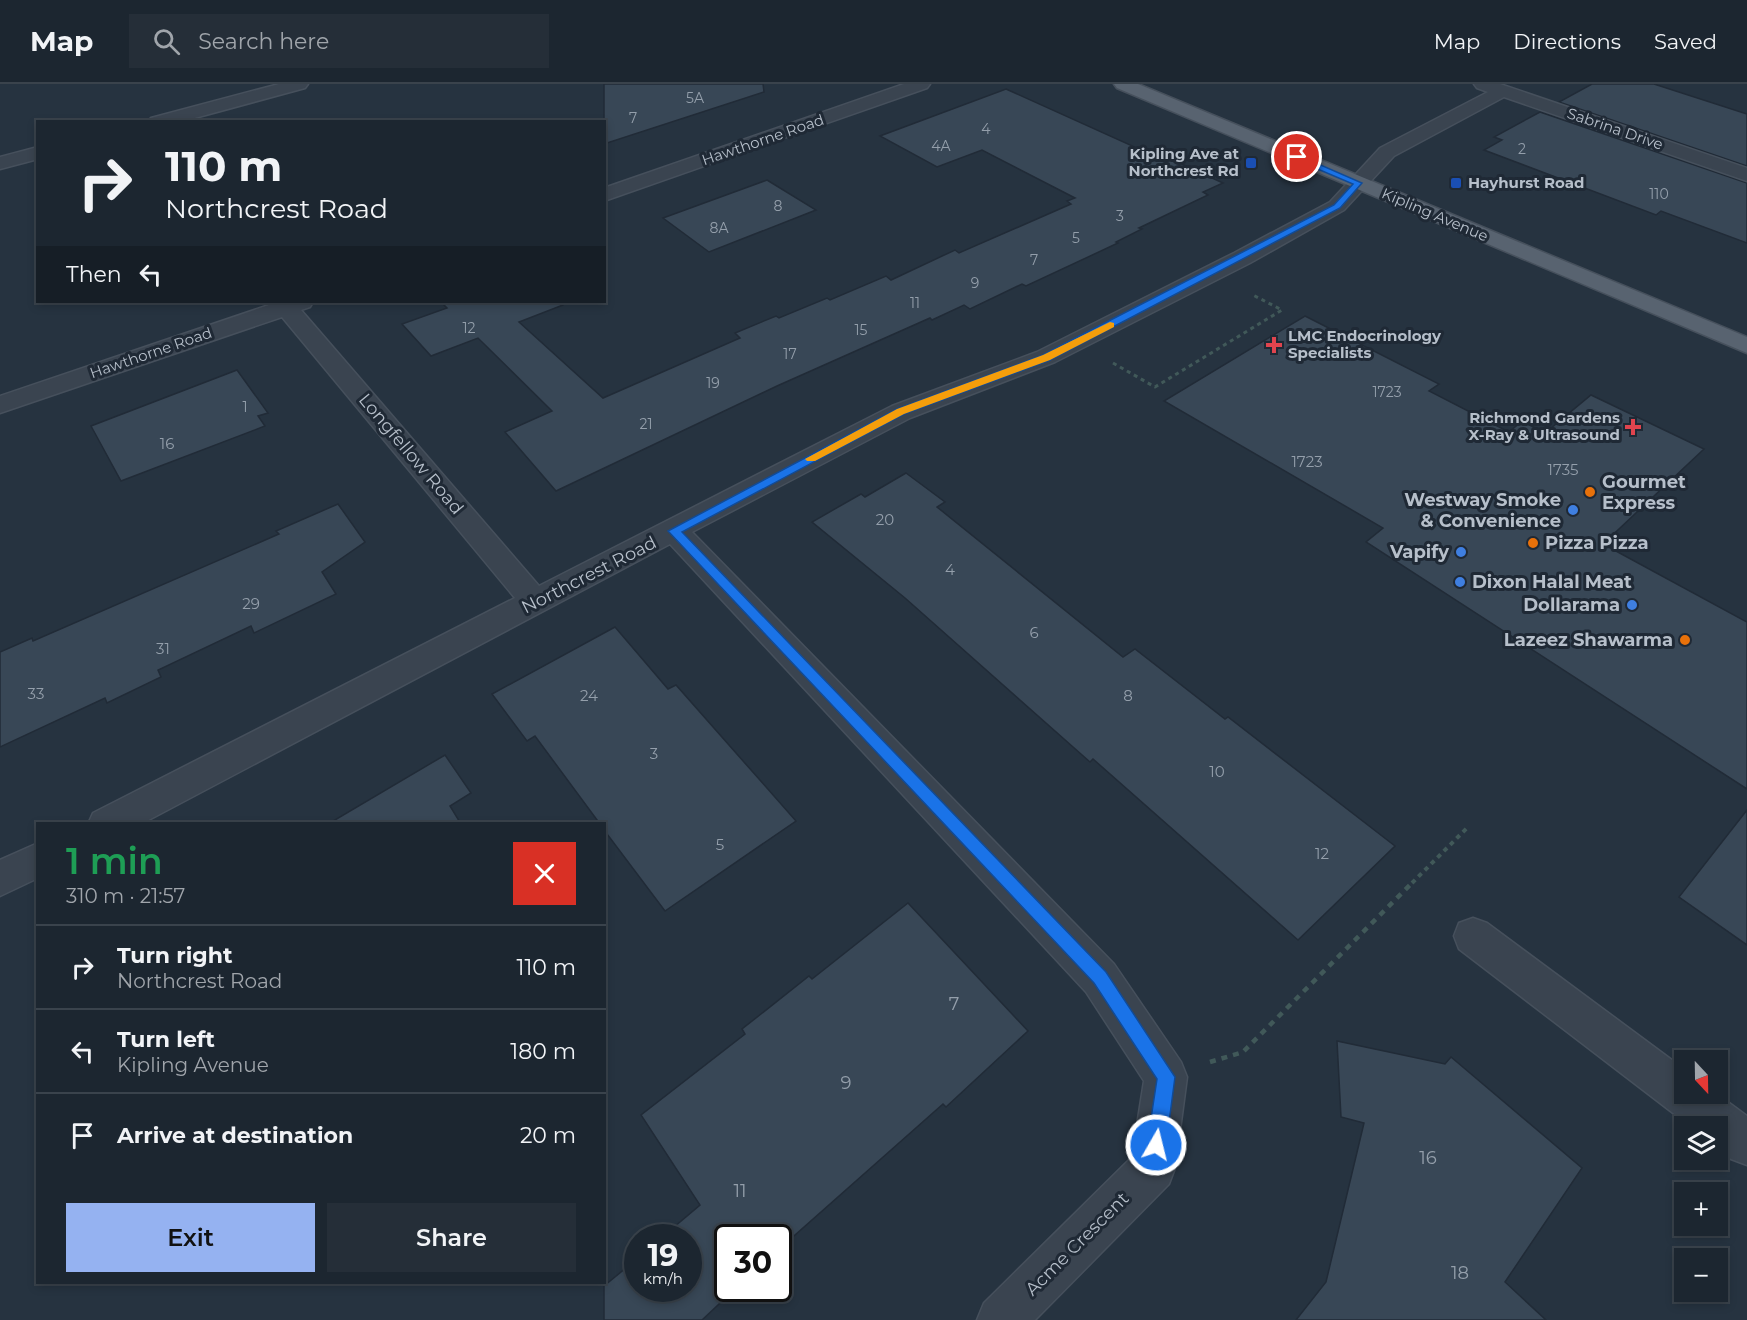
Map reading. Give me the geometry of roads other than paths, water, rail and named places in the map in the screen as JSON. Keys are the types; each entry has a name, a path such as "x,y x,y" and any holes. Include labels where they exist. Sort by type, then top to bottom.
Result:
{"main road":[{"name":"Kipling Avenue","path":"1123,84 1747,346"}],"street":[{"path":"163,120 262,88 299,84"},
{"name":"Hawthorne Road","path":"606,194 921,84"},
{"name":"Sabrina Drive","path":"1483,84 1747,175"},
{"path":"1358,183 1387,152 1503,91"},
{"path":"0,163 36,154"},
{"name":"Northcrest Road","path":"110,822 900,412 1046,357 1077,342 1337,206 1358,183"},
{"name":"Hawthorne Road","path":"0,405 294,304"},
{"name":"Longfellow Road","path":"294,304 536,602"},
{"name":"Acme Crescent","path":"674,531 1100,978 1166,1077 1153,1168 1001,1320"},
{"path":"0,879 36,860"},
{"path":"1473,936 1747,1143"}],"place":[{"name":"Kipling Ave at Northcrest Rd","path":"1251,163"},
{"name":"Hayhurst Road","path":"1456,183"},
{"name":"LMC Endocrinology Specialists","path":"1274,345"},
{"name":"Richmond Gardens X-Ray & Ultrasound","path":"1633,427"},
{"name":"Gourmet Express","path":"1590,492"},
{"name":"Westway Smoke & Convenience","path":"1573,510"},
{"name":"Pizza Pizza","path":"1533,543"},
{"name":"Vapify","path":"1461,552"},
{"name":"Dixon Halal Meat","path":"1460,582"},
{"name":"Dollarama","path":"1632,605"},
{"name":"Lazeez Shawarma","path":"1685,640"}]}
